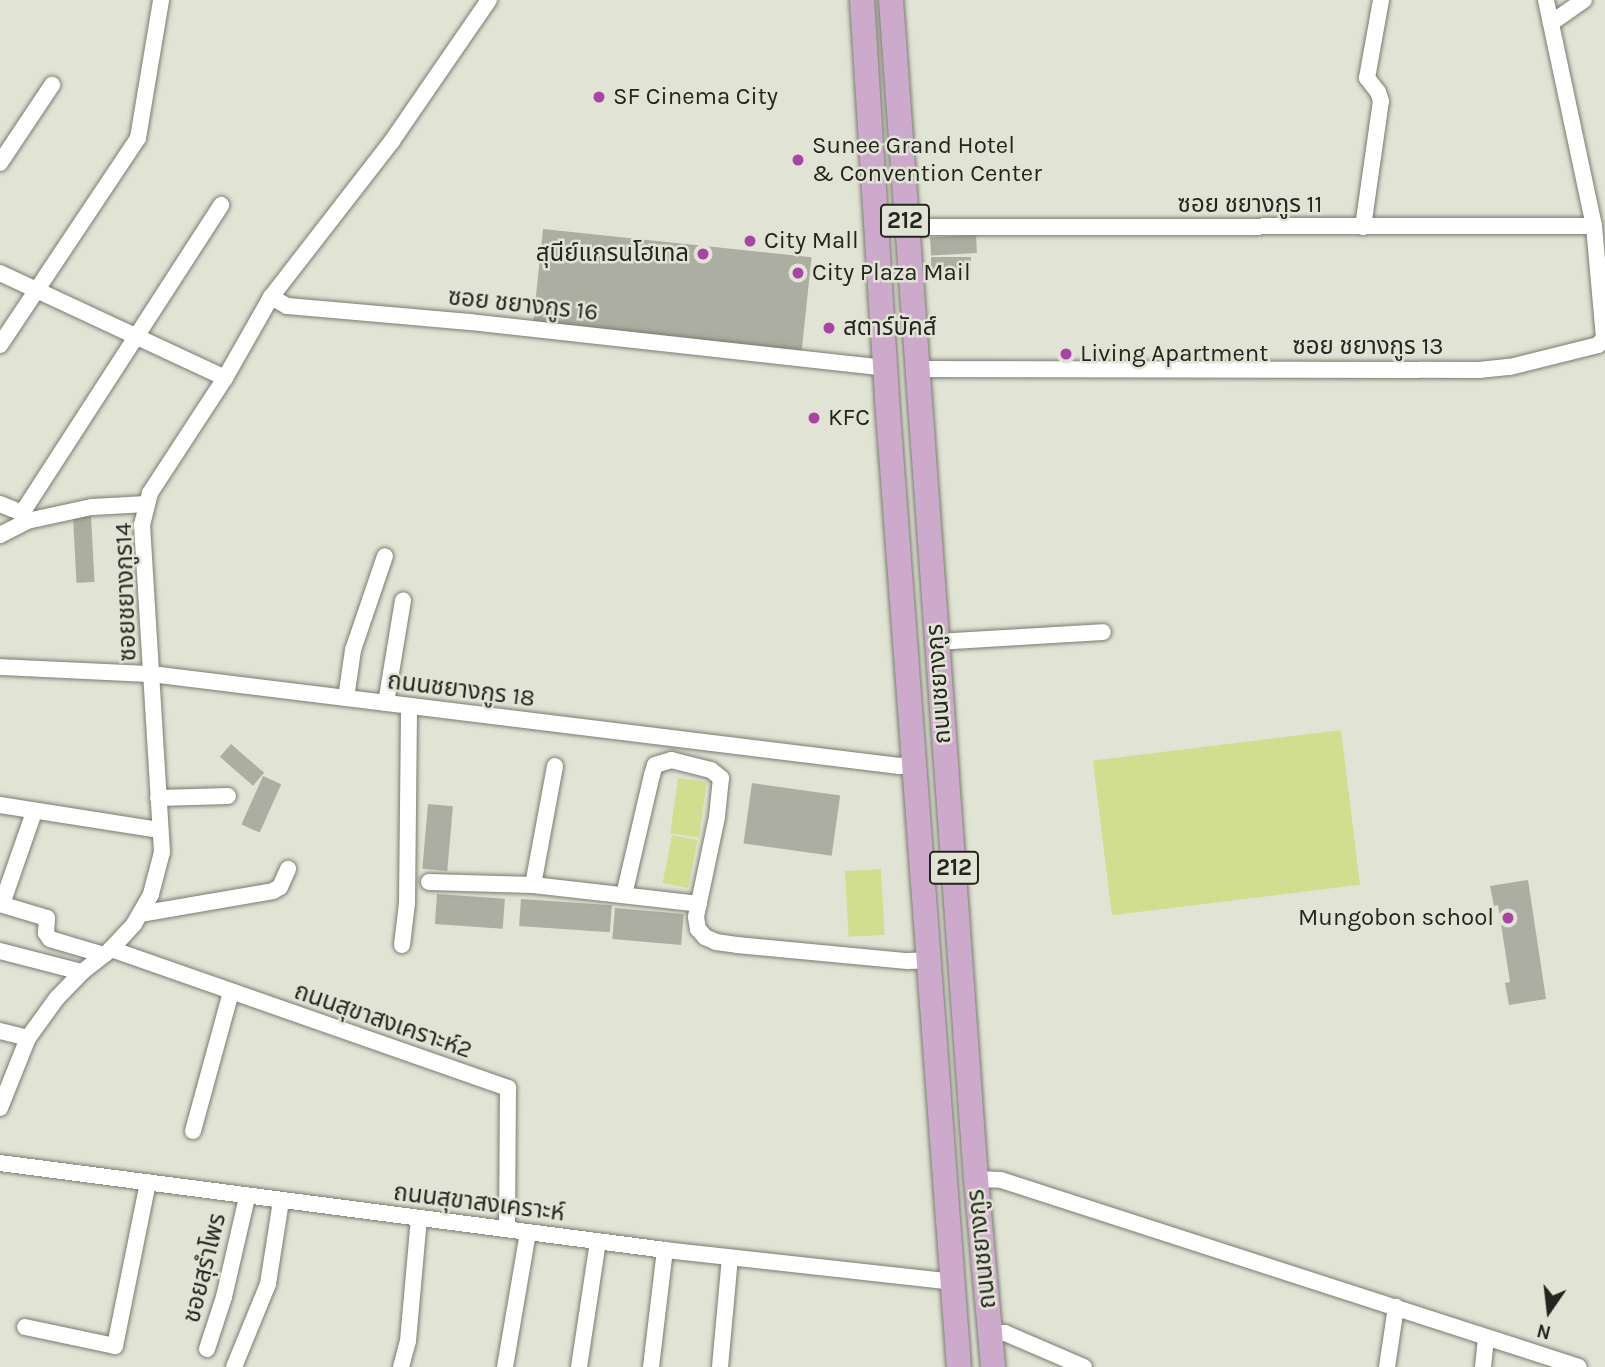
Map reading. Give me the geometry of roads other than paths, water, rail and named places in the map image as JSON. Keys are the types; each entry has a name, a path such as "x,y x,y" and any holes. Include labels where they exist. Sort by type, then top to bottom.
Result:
{"main road":[{"name":"ถนนชยางกูร","path":"862,0 886,368 959,1367"},
{"name":"ถนนชยางกูร","path":"891,0 976,1179 993,1367"},
{"path":"886,368 917,369"},
{"path":"936,1031 965,1029"}],"street":[{"path":"0,345 138,138 161,0"},
{"name":"ซอยชยางกูร14","path":"0,1108 28,1038 57,998 82,972 107,952 140,914 151,894 159,863 160,830 142,525 150,493 225,378 271,297 392,141 489,0"},
{"path":"1363,228 1381,101 1378,92 1367,78 1381,0"},
{"path":"1546,0 1594,226 1604,338"},
{"path":"1551,23 1584,0"},
{"path":"0,162 52,85"},
{"path":"0,504 22,513 221,205"},
{"name":"ซอย ชยางกูร 11","path":"906,227 1594,226"},
{"path":"0,273 225,378"},
{"name":"ซอย ชยางกูร 16","path":"271,297 287,306 470,322 886,368"},
{"name":"ซอย ชยางกูร 13","path":"917,369 1479,370 1510,367 1598,345 1604,338"},
{"path":"0,535 27,521 92,507 147,504"},
{"path":"346,698 353,650 385,556"},
{"path":"386,703 403,600"},
{"path":"936,642 1102,632"},
{"name":"ถนนชยางกูร 18","path":"0,667 151,674 898,766 916,764"},
{"path":"401,945 407,903 409,706"},
{"path":"624,895 655,765 671,760 711,770 721,778 718,817 699,904 698,929 716,942 907,961 930,960"},
{"path":"533,885 555,766"},
{"path":"158,798 228,796"},
{"path":"0,805 160,830"},
{"path":"1,904 34,812"},
{"path":"140,914 272,891 280,887 288,869"},
{"path":"429,882 533,885 699,904"},
{"name":"ถนนสุขาสงเคราะห์2","path":"1,904 47,918 46,933 50,939 107,952 230,992 508,1088 507,1228"},
{"path":"0,951 82,972"},
{"path":"193,1132 230,992"},
{"path":"0,1031 28,1038"},
{"name":"ถนนสุขาสงเคราะห์","path":"0,1163 730,1258 953,1282"},
{"path":"976,1179 1001,1180 1579,1367"},
{"path":"24,1327 115,1346 148,1182"},
{"name":"ชอยสุรำโพร","path":"207,1349 225,1297 247,1197"},
{"path":"234,1367 268,1284 281,1201"},
{"path":"401,1367 408,1341 419,1218"},
{"path":"505,1367 528,1232"},
{"path":"579,1367 597,1241"},
{"path":"651,1367 666,1250"},
{"path":"720,1367 730,1258"},
{"path":"1387,1367 1396,1307"},
{"path":"991,1334 1005,1334 1084,1367"},
{"path":"1483,1367 1486,1337"}],"place":[{"name":"SF Cinema City","path":"599,97"},
{"name":"Sunee Grand Hotel & Convention Center","path":"798,160"},
{"name":"City Mall","path":"750,241"},
{"name":"สุนีย์แกรนโฮเทล","path":"703,254"},
{"name":"City Plaza Mail","path":"798,273"},
{"name":"สตาร์บัคส์","path":"829,328"},
{"name":"Living Apartment","path":"1066,354"},
{"name":"KFC","path":"814,418"},
{"name":"Mungobon school","path":"1508,918"}]}
